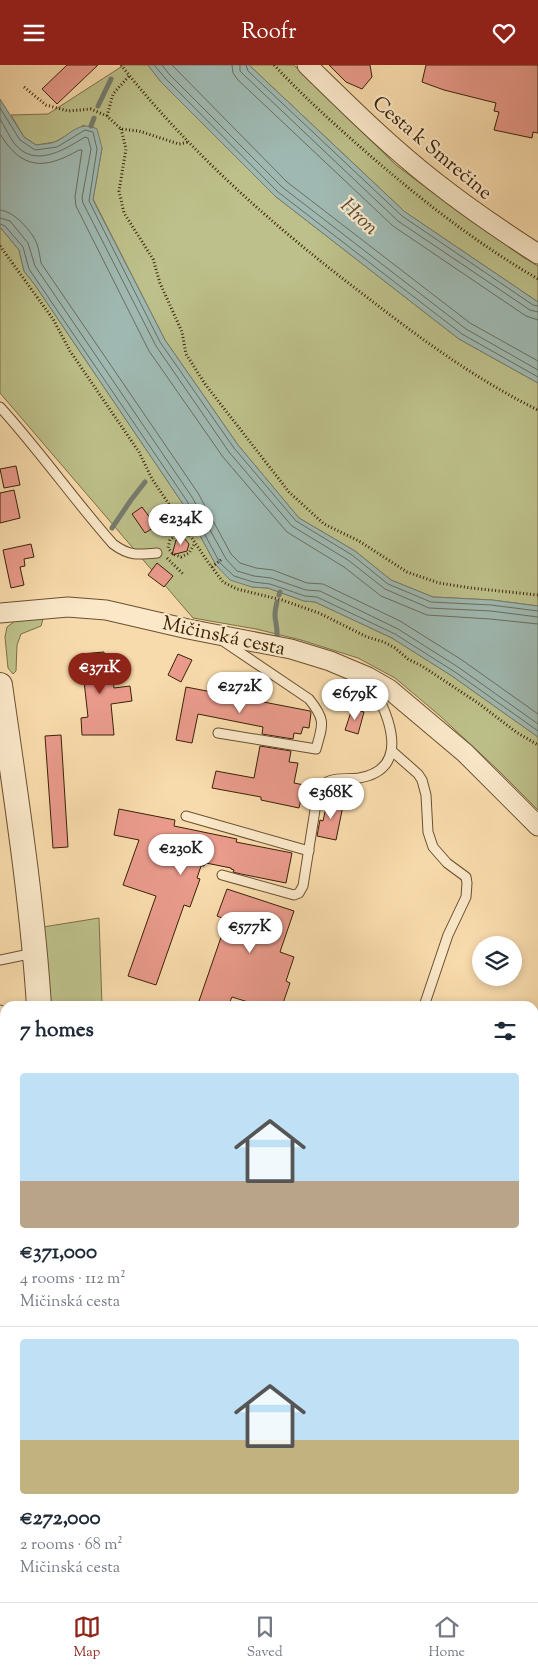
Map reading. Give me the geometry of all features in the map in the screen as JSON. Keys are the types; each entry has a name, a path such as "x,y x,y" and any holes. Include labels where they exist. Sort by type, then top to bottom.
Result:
{"street":[{"name":"Cesta k Smrečine","path":"307,65 375,131 434,181 499,229 538,254"},
{"name":"Mičinská cesta","path":"0,613 68,607 106,610 291,649 330,661 368,677 389,689 451,741 538,826"},
{"path":"0,685 21,872 36,953 39,1001"}],"lane":[{"path":"0,407 22,431 66,489 112,544 121,551 137,556 157,553"},
{"path":"213,634 309,699 319,711 323,723 316,749 218,733"},
{"path":"222,875 294,895 299,893 303,886 318,791 321,785 329,780 368,776 384,765 392,751 391,730 387,713 368,677"},
{"path":"392,751 418,774 422,780 426,795 428,832 433,847 447,863 466,877 468,883 466,897 448,935 426,1001"},
{"path":"186,816 309,851"},
{"path":"0,960 36,953"}],"path":[{"path":"121,65 189,142 248,199 322,263 396,320 455,360 538,410"},
{"path":"107,115 113,94 130,76"},
{"path":"24,87 46,105 68,111 91,109 107,115 121,129 126,149 119,191 124,213 153,259 160,283 182,332 186,355 205,383 289,492 324,524 359,541 407,573 439,583 538,595"},
{"path":"121,129 139,131 179,144 189,142"},
{"path":"0,246 52,319 70,351 140,452 152,479 223,582 237,589 319,613 367,637 384,642 478,703 516,732 538,745"},
{"path":"189,535 178,534 170,540 168,548 173,554 181,557 189,553 195,543"},
{"path":"157,553 166,558 183,575"},
{"path":"212,567 222,559"}],"green space":[{"path":"124,65 148,65 161,82 275,196 459,339 538,383 538,606 492,600 433,597 391,580 355,551 299,518 238,445 165,340 93,199 102,148 84,125 55,142 36,145 24,137 11,115 48,114"},
{"path":"249,65 294,65 396,165 456,210 538,266 538,302 405,212"},
{"path":"0,227 19,250 24,271 183,504 216,565 252,587 268,588 304,601 315,602 392,638 452,676 538,737 538,810 439,715 395,678 358,658 301,640 256,629 193,618 0,393"},
{"path":"30,618 43,619 41,626 21,634 17,645 16,671 13,674 8,668 5,637 7,627 15,621"},
{"path":"99,918 102,1001 50,1001 43,927"}],"water":[{"name":"Hron","path":"148,65 249,65 405,212 538,302 538,383 459,339 275,196 161,82"},
{"path":"0,99 24,137 36,145 55,142 81,127 86,126 97,129 102,148 93,200 165,340 238,445 299,518 355,551 391,580 433,597 492,600 538,606 538,737 452,676 392,638 315,602 304,601 268,588 252,587 230,580 216,565 183,504 24,271 19,250 0,227"}],"building":[{"path":"67,65 98,65 57,104 42,89"},
{"path":"329,65 370,65 372,77 362,89 346,82"},
{"path":"426,65 538,65 538,133 533,132 532,138 494,130 499,112 494,111 496,103 444,90 422,82"},
{"path":"16,466 20,485 4,488 0,469"},
{"path":"14,490 20,518 0,523 0,493"},
{"path":"142,507 156,526 145,533 132,514"},
{"path":"184,538 189,544 187,551 172,555 176,540"},
{"path":"31,544 34,557 24,559 25,566 20,567 24,585 11,588 3,550"},
{"path":"157,563 173,576 164,587 148,575"},
{"path":"104,652 105,662 111,661 114,688 130,686 132,701 111,704 114,735 82,735 81,718 88,717 81,654"},
{"path":"178,654 192,660 181,682 168,675"},
{"path":"186,687 310,711 309,728 303,727 301,734 294,733 293,739 262,734 263,727 198,714 192,743 176,740"},
{"path":"352,709 364,712 358,734 345,730"},
{"path":"61,735 68,847 53,848 45,736"},
{"path":"260,746 291,751 289,762 298,763 294,783 304,785 299,808 261,800 261,797 212,788 216,771 254,778"},
{"path":"328,798 344,801 336,840 317,836 320,820 323,821"},
{"path":"119,809 175,820 174,826 237,839 236,842 292,853 286,883 233,872 234,870 231,868 206,863 204,866 201,866 197,878 200,879 190,907 184,905 156,985 128,976 156,896 123,885 139,840 114,835"},
{"path":"227,889 294,911 280,952 294,957 286,981 290,983 284,1001 245,1001 232,997 230,1001 199,1001 227,920 217,916"}],"waterway":[{"path":"98,106 111,79"},
{"path":"91,126 94,118"},
{"path":"112,528 145,482"},
{"path":"277,602 275,613 277,637"}]}
